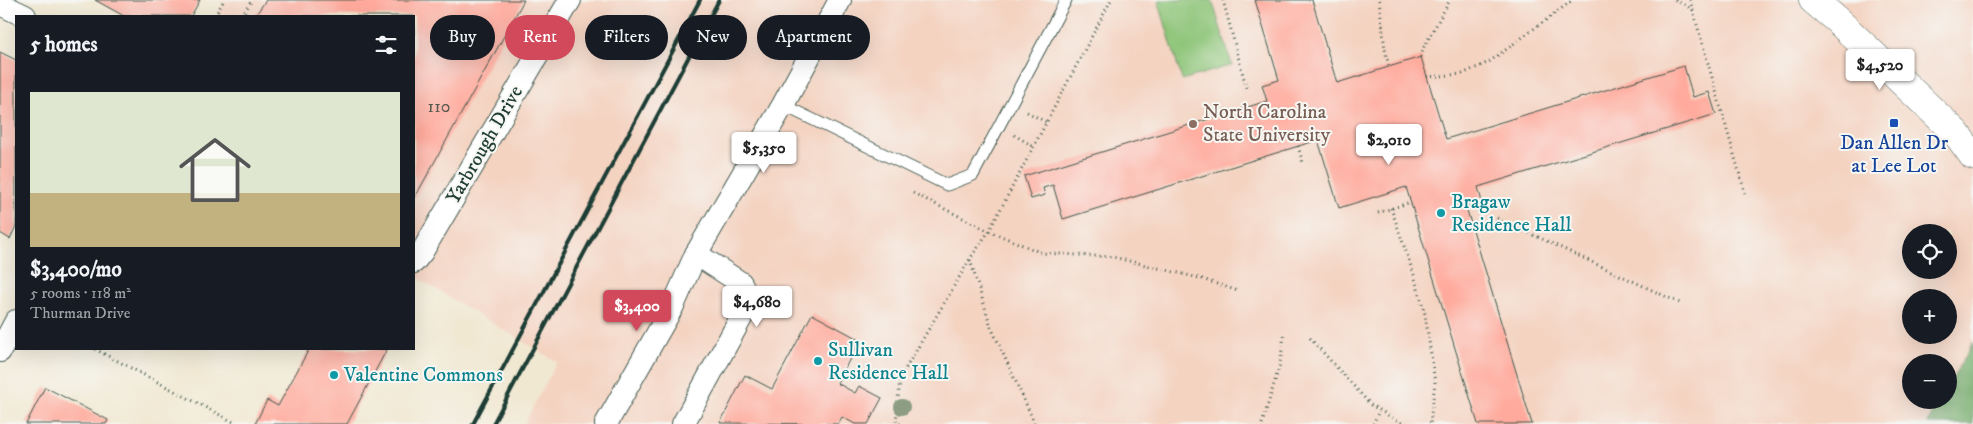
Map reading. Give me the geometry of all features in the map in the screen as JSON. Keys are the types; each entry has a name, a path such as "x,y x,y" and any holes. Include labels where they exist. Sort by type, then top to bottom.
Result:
{"street":[{"name":"Yarbrough Drive","path":"415,261 422,252 570,0"},
{"path":"606,424 673,306 696,254 783,106 840,0"},
{"path":"1813,0 1838,21 1956,133 1973,156"},
{"path":"0,4 23,15"},
{"path":"683,424 741,318 746,300 741,283 696,254"},
{"path":"0,351 15,323"}],"lane":[{"path":"783,106 947,184 973,176 1066,0"}],"path":[{"path":"216,15 224,0"},
{"path":"243,15 252,0"},
{"path":"900,424 896,422 900,378 970,259 989,231 1111,0"},
{"path":"1223,0 1247,90"},
{"path":"1379,0 1389,67"},
{"path":"1421,57 1424,47 1450,0"},
{"path":"1427,77 1462,74 1489,62 1573,0"},
{"path":"1675,0 1693,10"},
{"path":"1690,0 1745,193"},
{"path":"1298,146 1302,163"},
{"path":"908,191 989,231 1042,254 1113,257 1199,278 1238,291"},
{"path":"1378,213 1411,202"},
{"path":"1390,208 1414,275 1425,314 1435,382 1430,424"},
{"path":"1496,218 1682,304"},
{"path":"970,259 991,327 1035,424"},
{"path":"1262,424 1280,364 1284,335"},
{"path":"1310,338 1363,397 1379,411 1403,424"},
{"path":"97,350 238,424"},
{"path":"1373,424 1379,411"}],"shaded area":[{"name":"North Carolina State University","path":"224,0 1973,0 1973,424 524,424 557,362 415,277 415,15 216,15"}],"green space":[{"path":"1158,0 1212,0 1232,65 1182,80"},
{"path":"1973,342 1973,424 1927,424 1935,409 1957,409 1957,371"}],"building":[{"path":"95,0 200,0 192,15 122,15"},
{"path":"266,0 524,0 516,15 505,15 505,34 495,52 495,15 430,15 430,60 491,60 415,197 415,15 256,15"},
{"name":"Bragaw Residence Hall","path":"1255,0 1312,0 1337,83 1421,57 1446,139 1684,66 1693,97 1709,92 1716,114 1478,187 1482,202 1466,207 1532,424 1478,424 1406,187 1339,208 1318,140 1063,219 1053,185 1043,188 1045,195 1031,199 1024,176 1267,101 1262,85 1279,80"},
{"path":"0,52 15,60 15,228 10,239 0,233"},
{"name":"Sullivan Residence Hall","path":"812,314 860,340 837,383 855,393 859,386 882,398 868,424 855,424 842,417 838,424 720,423 745,375 772,389"},
{"name":"Valentine Commons","path":"308,350 386,350 347,424 255,424 267,400 278,406"},
{"path":"45,387 108,420 106,424 26,424"}],"railway":[{"path":"473,424 700,0"},
{"path":"493,424 719,0"}],"place":[{"name":"Dan Allen Dr at Lee Lot","path":"1894,123"},
{"name":"North Carolina State University","path":"1193,124"},
{"name":"Bragaw Residence Hall","path":"1441,213"},
{"name":"Sullivan Residence Hall","path":"818,361"},
{"name":"Valentine Commons","path":"334,375"}]}
